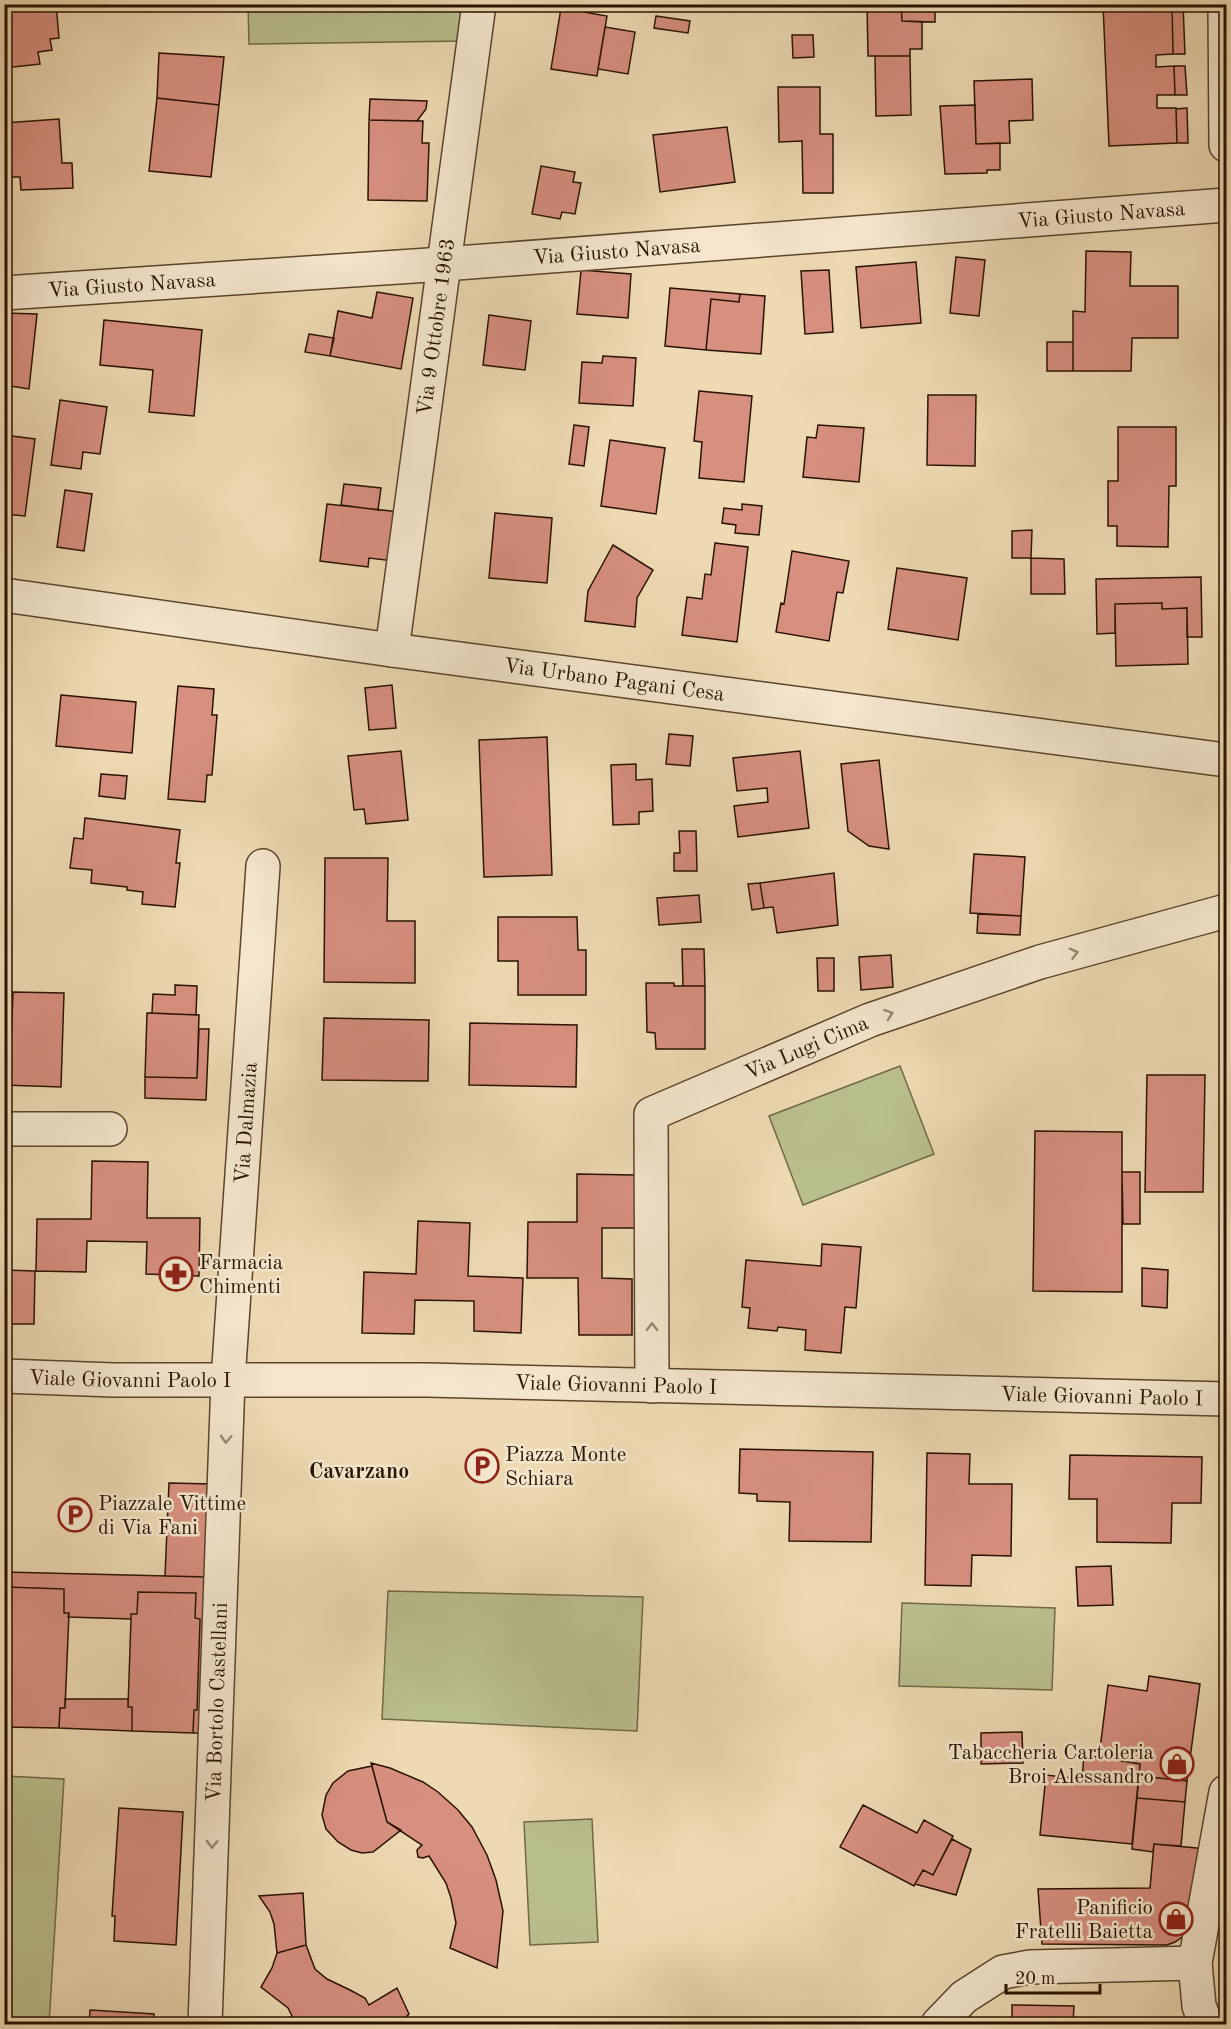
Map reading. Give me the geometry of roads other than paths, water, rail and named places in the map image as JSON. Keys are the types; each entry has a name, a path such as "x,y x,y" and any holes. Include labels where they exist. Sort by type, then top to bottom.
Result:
{"street":[{"name":"Via 9 Ottobre 1963","path":"392,650 479,4"},
{"path":"1225,4 1227,145"},
{"name":"Via Giusto Navasa","path":"4,293 444,264 1227,205"},
{"name":"Via Urbano Pagani Cesa","path":"4,595 392,650 1227,760"},
{"name":"Via Dalmazia","path":"228,1380 263,866"},
{"name":"Via Lugi Cima","path":"652,1386 651,1113 870,1020 1040,962 1227,911"},
{"path":"4,1129 110,1128"},
{"name":"Viale Giovanni Paolo I","path":"4,1376 114,1380 427,1380 1227,1399"},
{"name":"Via Bortolo Castellani","path":"205,2025 228,1380"},
{"path":"1206,2025 1199,2006 1195,1963 1227,1792"},
{"path":"938,2025 964,1997 1003,1972 1030,1967 1195,1963"}],"place":[{"name":"Farmacia Chimenti","path":"176,1274"},
{"name":"Piazza Monte Schiara","path":"482,1466"},
{"name":"Piazzale Vittime di Via Fani","path":"75,1515"},
{"name":"Tabaccheria Cartoleria Broi Alessandro","path":"1177,1764"},
{"name":"Panificio Fratelli Baietta","path":"1176,1919"}],"district":[{"name":"Cavarzano","path":"359,1470"}]}
